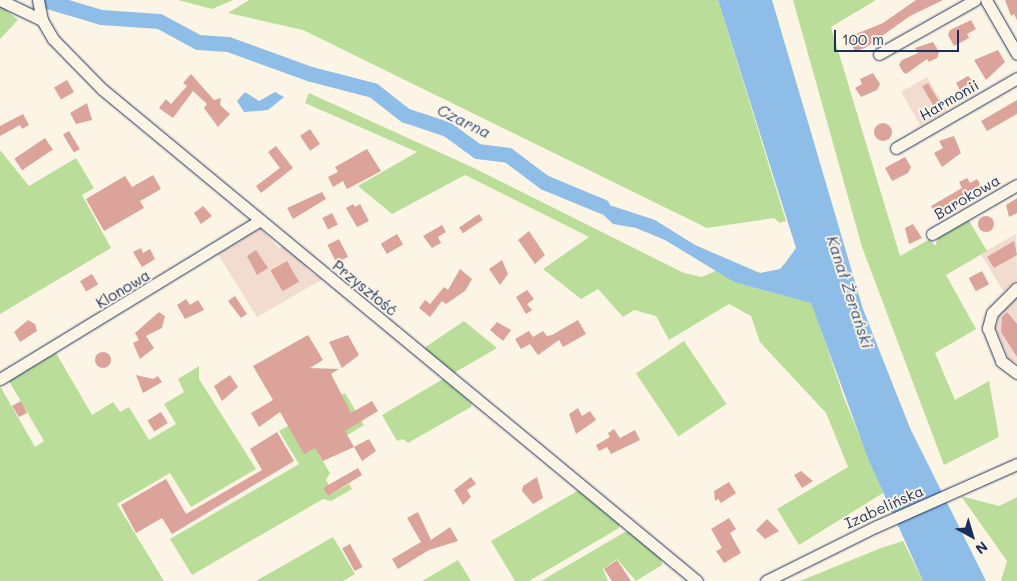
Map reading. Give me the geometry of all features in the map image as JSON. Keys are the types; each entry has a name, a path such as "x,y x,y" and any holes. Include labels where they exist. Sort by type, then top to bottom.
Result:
{"street":[{"path":"0,0 40,10"},
{"path":"880,54 975,0"},
{"path":"986,0 1017,54"},
{"name":"Przyszłość","path":"40,10 75,64 260,220 697,581"},
{"name":"Harmonii","path":"896,148 1017,78"},
{"name":"Barokowa","path":"932,234 1017,185"},
{"name":"Klonowa","path":"0,380 260,220"},
{"path":"1017,288 992,313 988,328 1001,361 1017,372"},
{"name":"Izabelińska","path":"766,581 877,526 1017,464"}],"shaded area":[{"path":"927,77 946,111 921,126 901,92"},
{"path":"260,228 279,248 283,246 304,263 309,272 323,279 257,317 218,254"},
{"path":"1016,234 1017,280 1003,291 981,254"},
{"path":"1017,295 1017,363 1009,359 996,328 1002,307"}],"green space":[{"path":"178,0 233,0 212,9"},
{"path":"249,0 718,0 786,221 780,223 774,218 707,228 303,30 228,13"},
{"path":"793,0 876,0 831,27 900,256 930,239 935,246 939,236 968,219 987,251 946,275 976,329 935,353 955,400 989,381 999,437 944,465 862,247"},
{"path":"0,5 18,20 0,39"},
{"path":"309,93 474,168 684,273 702,277 717,270 734,282 812,303 844,398 883,493 799,545 777,509 848,467 826,413 760,342 751,316 729,304 669,340 656,316 634,310 623,317 598,289 581,299 543,269 589,237 465,175 392,214 358,186 417,152 305,103"},
{"path":"0,150 29,186 76,158 94,188 82,195 111,248 0,314"},
{"path":"464,321 497,348 454,373 424,348"},
{"path":"684,341 726,404 678,436 636,373"},
{"path":"56,353 92,415 113,402 120,412 129,407 149,440 176,424 164,404 184,392 178,379 199,366 199,379 256,469 191,507 170,473 117,504 164,581 0,581 0,386 35,447 44,441 9,381"},
{"path":"443,379 472,403 471,407 408,443 403,439 397,441 382,415"},
{"path":"345,393 364,425 318,453 330,473 326,480 329,485 323,488 328,496 349,484 352,489 331,501 323,499 192,575 170,539 299,464 279,431"},
{"path":"579,490 619,524 619,528 529,581 515,581 491,541"},
{"path":"961,496 999,506 1017,497 1017,581 1001,581 1007,561"},
{"path":"625,532 631,532 661,556 662,565 636,581 617,559 603,569 608,581 541,581"},
{"path":"333,537 355,574 343,581 256,581"},
{"path":"903,541 923,581 800,581 881,548"},
{"path":"458,560 471,581 422,581 441,570"}],"water":[{"name":"Kanał Żerański","path":"718,0 772,0 863,309 910,428 986,581 923,581 869,461 811,303 734,282 665,240 636,228 613,224 585,197 655,220 695,245 760,273 780,269 796,248"},
{"path":"245,92 259,101 275,92 284,97 268,110 244,112 237,101"}],"building":[{"path":"916,0 943,0 910,16 865,48 855,51 849,40 851,36 883,23"},
{"path":"1005,0 1017,0 1017,20 1014,14 1011,16"},
{"path":"971,20 976,29 967,34 969,38 954,46 948,35 950,30"},
{"path":"933,42 939,52 937,58 929,62 927,59 906,74 903,72 899,65 902,60 918,53 915,48"},
{"path":"998,50 1005,62 986,80 974,60"},
{"path":"873,73 880,84 877,90 861,97 855,88 862,84 860,79"},
{"path":"191,74 214,100 221,98 220,105 230,114 218,127 204,108 207,104 193,91 173,118 159,108 166,99 171,104 187,86 183,83"},
{"path":"968,76 978,86 961,92 956,83"},
{"path":"67,80 74,92 61,100 54,88"},
{"path":"928,83 943,108 937,111 922,87"},
{"path":"1017,100 1017,114 987,131 981,121"},
{"path":"87,103 92,120 76,124 70,113"},
{"path":"23,114 29,125 22,129 20,125 0,136 0,126"},
{"path":"883,123 889,126 892,132 889,138 883,141 877,138 874,132 877,126"},
{"path":"310,129 320,144 310,151 300,136"},
{"path":"69,131 80,149 74,153 63,135"},
{"path":"954,136 961,153 942,167 934,153 943,148 939,141"},
{"path":"45,138 53,150 22,170 14,159"},
{"path":"276,146 293,168 261,193 256,186 280,168 268,152"},
{"path":"367,149 381,171 347,189 343,181 333,187 328,177 338,172 335,167"},
{"path":"905,157 911,167 908,173 892,181 885,168"},
{"path":"153,175 161,189 140,201 144,208 104,231 86,199 125,176 132,187"},
{"path":"967,178 970,183 977,179 983,189 937,216 931,206 962,188 959,182"},
{"path":"322,192 326,199 293,219 287,208"},
{"path":"1017,198 1017,213 1009,217 1006,205"},
{"path":"353,204 355,207 360,204 369,221 357,227 346,208"},
{"path":"203,206 212,216 201,224 194,213"},
{"path":"332,213 338,225 328,230 322,218"},
{"path":"479,214 483,220 463,233 459,227"},
{"path":"986,216 994,224 986,232 978,224"},
{"path":"913,224 922,238 909,244 905,228"},
{"path":"442,225 446,232 438,237 441,243 432,248 423,236"},
{"path":"529,231 545,255 535,264 518,240"},
{"path":"397,234 403,244 387,254 381,244"},
{"path":"339,239 348,257 336,263 327,245"},
{"path":"1014,241 1017,255 994,268 987,257"},
{"path":"141,248 143,253 150,249 155,259 142,267 133,252"},
{"path":"256,250 268,268 257,275 247,256"},
{"path":"502,260 508,274 500,285 489,269"},
{"path":"287,261 299,282 283,291 271,270"},
{"path":"460,269 472,279 465,291 446,304 442,301 430,317 419,308 425,300 430,304 444,287 448,290"},
{"path":"982,271 989,284 976,291 969,278"},
{"path":"92,274 98,284 86,291 80,281"},
{"path":"527,290 534,299 527,304 532,310 526,314 516,297"},
{"path":"235,296 247,314 241,318 228,301"},
{"path":"186,299 190,305 198,300 204,310 185,319 177,305"},
{"path":"159,312 165,316 162,328 146,336 154,348 140,359 133,343 139,340 135,333"},
{"path":"1007,312 1017,324 1017,357 1001,332 1002,317"},
{"path":"28,320 35,324 37,331 20,342 14,332"},
{"path":"578,320 586,334 563,347 559,340 538,355 530,344 521,349 515,339 529,331 533,337 543,331 547,336 552,335"},
{"path":"497,322 511,330 503,341 490,330"},
{"path":"308,335 323,360 310,368 339,369 331,374 351,413 372,401 378,411 345,431 354,447 323,461 315,448 304,454 280,412 259,427 251,413 273,400 253,366"},
{"path":"348,335 359,355 342,368 329,342"},
{"path":"100,352 106,352 111,357 109,366 100,368 95,363 95,357"},
{"path":"136,375 153,379 158,376 162,382 143,393"},
{"path":"230,375 238,387 222,401 214,386"},
{"path":"21,401 27,413 19,417 12,406"},
{"path":"578,408 582,416 590,411 596,420 576,434 569,414"},
{"path":"161,412 168,423 154,432 147,420"},
{"path":"614,429 620,438 635,430 640,440 611,454 607,447 599,451 596,445 610,437 608,433"},
{"path":"277,432 294,461 172,534 162,518 136,533 121,505 166,479 186,514 262,470 250,449"},
{"path":"369,439 376,451 362,461 354,447"},
{"path":"358,468 362,475 328,496 323,488"},
{"path":"801,471 813,481 802,488 794,475"},
{"path":"471,477 476,484 467,490 471,497 463,505 454,490"},
{"path":"537,477 543,498 533,504 522,491 523,486"},
{"path":"729,482 736,493 721,503 718,499 715,501 714,491"},
{"path":"418,512 431,540 450,527 458,541 429,550 398,569 392,559 421,542 407,518"},
{"path":"729,518 736,529 730,533 741,553 724,563 716,551 722,548 711,529"},
{"path":"767,519 779,531 765,539 756,530"},
{"path":"350,544 363,567 355,571 342,548"},
{"path":"617,560 631,581 612,581 604,569"}],"waterway":[{"name":"Czarna","path":"44,0 101,17 159,21 198,42 228,44 311,74 373,90 405,115 447,129 477,151 508,155 544,182 602,206"}]}
